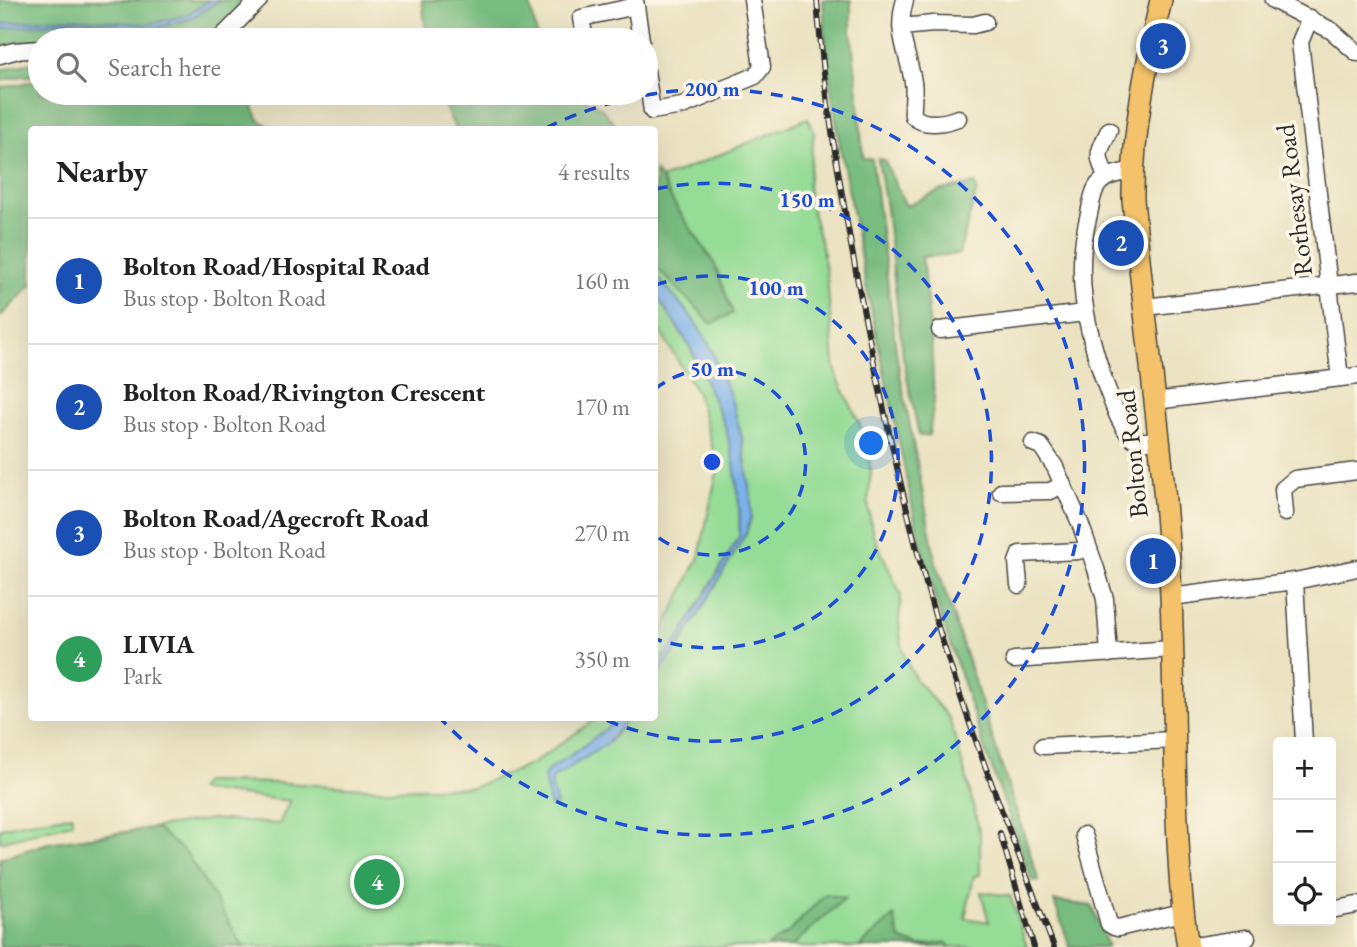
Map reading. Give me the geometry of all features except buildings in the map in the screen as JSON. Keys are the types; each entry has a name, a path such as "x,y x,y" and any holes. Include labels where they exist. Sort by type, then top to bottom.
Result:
{"main road":[{"name":"Bolton Road","path":"1161,0 1141,94 1133,170 1134,211 1159,440 1171,597 1182,912 1188,947"}],"street":[{"path":"231,28 259,0"},
{"path":"651,105 652,111 682,106 755,76 762,67 752,0"},
{"path":"905,0 901,11 901,27 914,84 913,116 916,120 938,123 947,123 958,118"},
{"path":"1273,0 1332,31 1357,53"},
{"path":"583,28 581,18 635,3 639,28"},
{"name":"Rothesay Road","path":"1310,18 1300,42 1329,285 1349,377"},
{"path":"901,27 933,23 979,29"},
{"path":"0,55 28,50"},
{"path":"1106,177 1099,155 1109,130"},
{"path":"1133,170 1106,177 1096,187 1085,229 1082,272 1085,313 1092,345 1114,409 1133,438 1140,441 1159,440"},
{"path":"1145,307 1357,282"},
{"path":"940,330 1085,313"},
{"path":"1155,401 1349,377"},
{"path":"1033,443 1041,446 1055,467 1088,548 1105,599 1109,654"},
{"path":"1284,513 1283,489 1295,479 1357,471"},
{"path":"1001,492 1050,491 1063,485"},
{"path":"1019,585 1017,562 1020,554 1078,551 1088,548"},
{"path":"1171,597 1295,581 1357,568"},
{"path":"1295,581 1304,737"},
{"path":"1014,660 1172,649"},
{"path":"1044,746 1174,740"},
{"path":"1084,835 1109,924 1114,928 1182,912"},
{"path":"1336,909 1357,905"},
{"path":"1188,947 1247,938"}],"green space":[{"path":"0,0 211,0 187,15 147,25 69,18 0,24"},
{"path":"220,0 245,0 220,28 155,28 189,19"},
{"path":"422,0 529,0 535,28 426,28"},
{"path":"823,0 851,0 851,31 863,158 872,159 897,358 936,563 1039,881 1032,880 985,750 935,598 916,524 840,146 827,63"},
{"path":"69,21 130,28 28,28 28,41 0,47 2,28"},
{"path":"28,64 28,76 0,81 0,70"},
{"path":"28,82 28,105 252,105 259,120 268,126 28,126 28,288 0,317 0,88"},
{"path":"444,105 596,105 616,126 454,126"},
{"path":"808,118 814,132 808,187 827,277 834,363 838,379 867,445 871,472 868,503 872,532 901,595 899,621 905,658 916,680 949,718 980,834 980,875 974,876 965,918 989,922 981,892 1010,896 1027,947 0,947 0,859 48,843 212,819 279,824 290,801 198,790 204,782 283,783 381,789 474,787 532,764 593,721 613,721 595,738 546,773 544,777 557,804 551,787 552,779 609,742 625,721 658,721 658,674 681,644 746,533 751,517 742,438 731,398 691,316 658,278 658,269 666,276 673,202 661,179"},
{"path":"878,159 884,160 906,206 941,190 975,184 977,190 959,254 922,257 931,338 934,400 929,435 919,436 903,357"},
{"path":"658,175 714,263 733,313 712,324 658,269"},
{"path":"658,298 695,356 722,416 735,465 739,537 678,640 658,663 658,641 699,557 718,467 697,393 658,328"},
{"path":"72,815 72,823 0,842 0,828"},
{"path":"156,828 187,854 244,947 0,947 0,859 48,843"},
{"path":"825,894 845,898 791,947 766,947 789,932"},
{"path":"1054,901 1092,906 1108,947 1070,947"},
{"path":"894,916 900,939 919,946 946,942 950,947 859,947"}],"water":[{"path":"211,0 220,0 189,19 155,28 69,21 0,29 0,24 69,18 147,25 186,15"},
{"path":"658,278 691,316 708,342 731,398 742,438 751,517 746,533 681,644 658,674 658,663 678,640 739,537 739,503 726,428 690,347 658,298"},
{"path":"613,721 625,721 609,742 552,779 557,805 550,806 544,777 549,769"}],"railway":[{"path":"817,0 829,108 846,216 876,372 914,540 963,705 1054,947"},
{"path":"1000,833 1034,947"}],"place":[{"name":"Bolton Road/Agecroft Road","path":"1163,46"},
{"name":"Bolton Road/Rivington Crescent","path":"1121,243"},
{"name":"Bolton Road/Hospital Road","path":"1153,561"},
{"name":"LIVIA","path":"377,882"}]}
